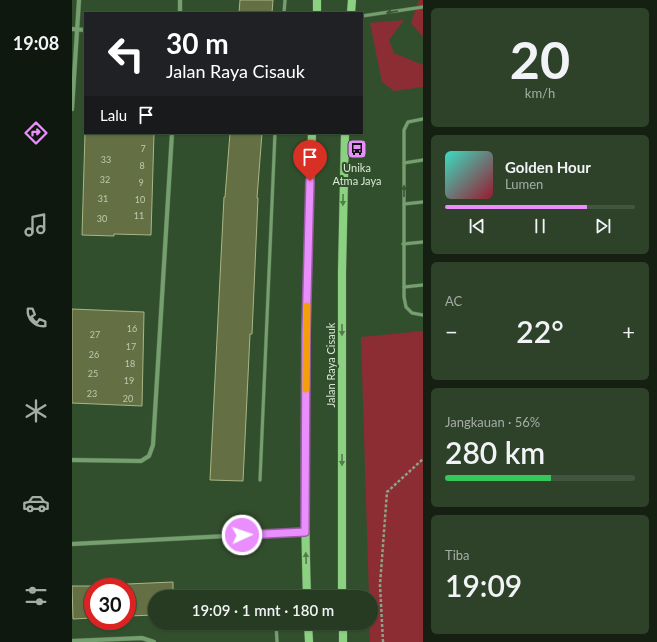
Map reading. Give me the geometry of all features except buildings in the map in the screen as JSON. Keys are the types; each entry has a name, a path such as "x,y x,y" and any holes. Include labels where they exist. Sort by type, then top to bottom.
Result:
{"main road":[{"path":"317,0 317,12"},
{"path":"351,12 352,0"},
{"path":"307,590 305,532 306,332 312,134"},
{"name":"Jalan Raya Cisauk","path":"342,590 342,272 345,134"},
{"path":"308,630 309,642"},
{"path":"342,630 343,642"}],"street":[{"path":"72,109 74,29 78,0"},
{"path":"180,0 180,12"},
{"path":"74,29 84,30"},
{"path":"72,460 141,461 148,456 153,445 172,134"},
{"path":"72,544 305,532"},
{"path":"72,641 142,638 154,642"}],"lane":[{"path":"284,12 285,0"},
{"path":"363,16 423,7"},
{"path":"423,119 408,122 404,130 403,244 404,297 406,307 412,313 423,315"},
{"path":"260,480 275,134"},
{"path":"404,162 423,160"},
{"path":"404,204 423,202"},
{"path":"403,244 423,242"},
{"path":"404,286 423,285"},
{"path":"276,630 277,642"}],"path":[{"path":"384,642 380,585 387,492 423,459"}],"shaded area":[{"path":"419,0 423,0 423,37 411,23"},
{"path":"404,20 389,40 394,53 423,65 423,87 394,91 382,82 370,23"},
{"path":"423,331 423,642 370,642 369,630 378,630 378,590 369,590 361,337"}],"slow traffic":[{"path":"306,389 307,306"}],"place":[{"name":"Unika Atma Jaya","path":"357,149"}],"route":[{"path":"242,535 305,532 306,332 310,181"}]}
